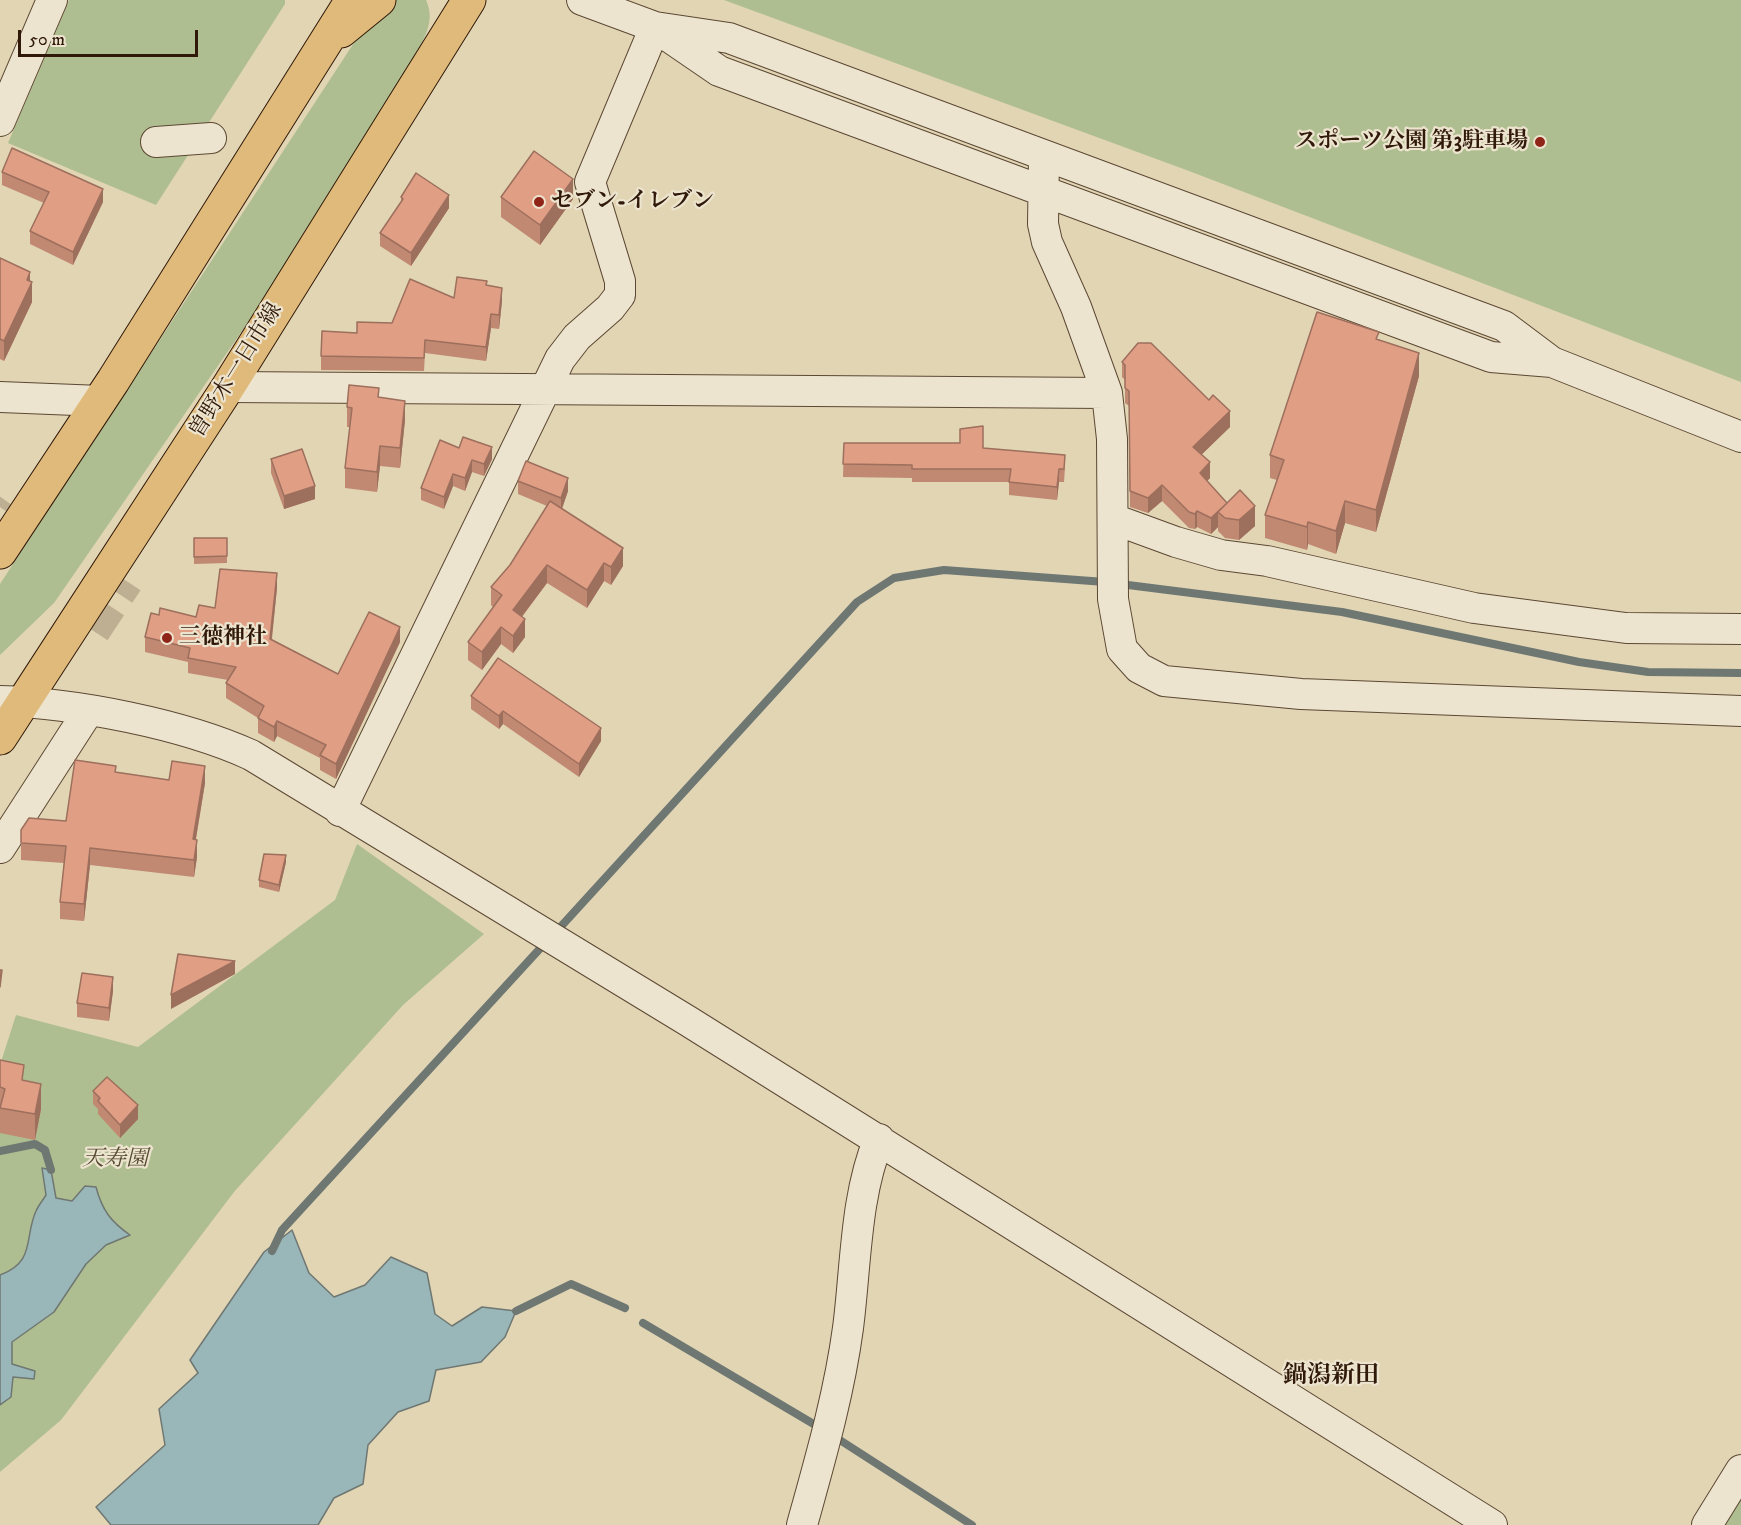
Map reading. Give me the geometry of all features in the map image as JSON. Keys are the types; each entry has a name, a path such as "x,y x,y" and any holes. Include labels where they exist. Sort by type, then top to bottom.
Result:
{"main road":[{"path":"0,552 100,401 352,0"},
{"path":"325,43 379,0"},
{"name":"曽野木一日市線","path":"0,738 11,701 228,387 469,0"}],"street":[{"path":"0,121 52,0"},
{"path":"582,0 655,27 729,38 1044,156 1226,220 1504,326 1551,362 1741,437"},
{"path":"655,27 719,71 1491,357 1551,362"},
{"path":"340,811 560,359 571,344 620,295 620,280 590,182 655,27"},
{"path":"156,142 211,138"},
{"path":"1044,156 1043,224 1047,242 1076,307 1107,393 1112,439 1113,599 1122,649 1139,668 1164,681 1301,694 1741,711"},
{"path":"228,387 1107,393"},
{"path":"0,397 100,401"},
{"path":"1113,524 1221,555 1267,561 1474,608 1626,628 1741,629"},
{"path":"11,701 89,710 218,740 251,755 879,1139 1492,1525"},
{"path":"0,848 89,710"},
{"path":"802,1525 832,1417 848,1331 868,1166 879,1139"},
{"path":"1707,1525 1741,1470"}],"green space":[{"path":"69,0 285,0 285,4 156,205 8,143"},
{"path":"390,0 426,0 430,14 429,21 417,53 251,318 54,603 0,655 0,584 363,29"},
{"path":"724,0 1741,0 1741,382 1189,171"},
{"name":"天寿園","path":"357,844 484,934 403,1005 234,1192 61,1420 0,1472 0,1065 16,1015 138,1047 335,900"},
{"path":"1741,1492 1741,1525 1721,1525"}],"water":[{"path":"42,1168 51,1170 56,1198 72,1201 85,1186 96,1187 108,1215 130,1235 106,1245 86,1264 54,1312 12,1342 12,1364 35,1371 34,1379 13,1377 11,1397 0,1405 0,1275 11,1270 24,1256 32,1221 46,1195"},
{"path":"292,1230 309,1273 334,1297 365,1285 391,1257 427,1273 435,1314 452,1326 482,1307 516,1311 505,1337 481,1362 436,1370 429,1401 398,1412 368,1445 363,1484 334,1498 318,1525 111,1525 96,1507 165,1445 159,1409 198,1373 190,1360 264,1252"}],"building":[{"path":"12,148 103,189 73,252 30,231 49,192 2,172"},
{"path":"534,151 573,179 540,225 501,197"},
{"path":"416,173 449,195 411,253 380,233 403,199 401,197"},
{"path":"0,258 30,272 27,280 32,282 4,341 0,339"},
{"path":"457,277 487,281 486,285 502,288 499,315 491,314 486,347 425,340 424,358 321,356 322,331 357,333 357,322 392,323 410,279 454,298"},
{"path":"1317,312 1379,332 1376,339 1419,353 1376,510 1345,501 1336,531 1308,522 1307,527 1265,515 1284,460 1270,455"},
{"path":"1138,343 1151,343 1209,400 1213,395 1230,411 1193,447 1210,462 1200,473 1227,503 1211,518 1197,511 1195,514 1189,512 1162,485 1148,498 1130,491 1129,391 1125,388 1125,365 1122,362"},
{"path":"349,385 379,388 378,397 405,401 400,448 380,446 377,472 345,468 352,408 347,407"},
{"path":"983,426 983,448 1065,455 1064,469 1059,469 1057,487 1009,482 1011,469 912,469 912,465 843,464 844,443 960,443 960,429"},
{"path":"463,437 492,447 484,464 472,460 465,478 453,474 444,497 421,488 440,440 459,448"},
{"path":"302,449 315,486 284,496 271,459"},
{"path":"526,461 568,478 561,498 518,481"},
{"path":"1240,490 1255,506 1239,520 1225,518 1218,512"},
{"path":"550,501 623,548 611,567 604,563 587,590 547,565 513,610 525,619 513,636 501,627 482,652 468,642 502,595 491,587 510,565"},
{"path":"194,538 227,538 227,556 194,557"},
{"path":"220,569 277,573 270,639 338,674 369,612 400,627 336,764 320,755 326,745 277,721 274,727 258,718 264,706 226,683 236,667 188,658 190,648 145,637 151,613 159,615 160,608 196,617 199,605 215,608"},
{"path":"498,658 601,728 579,764 503,711 499,716 471,696"},
{"path":"75,760 116,766 115,772 169,780 172,761 205,766 193,839 197,840 194,860 90,848 84,904 60,902 66,846 21,843 21,830 29,818 66,821"},
{"path":"264,854 286,855 279,885 259,880"},
{"path":"178,954 235,961 171,995"},
{"path":"82,973 113,977 109,1008 77,1003"},
{"path":"0,1060 24,1065 22,1080 41,1084 35,1114 0,1108 5,1089 0,1087"},
{"path":"107,1077 138,1105 120,1125 98,1101 100,1098 93,1091"}],"waterway":[{"path":"555,933 857,602 894,578 944,570 1105,582"},
{"path":"1120,584 1342,612 1579,662 1648,672 1741,673"},
{"path":"272,1251 282,1230 546,942"},
{"path":"0,1151 35,1144 45,1150 51,1170"},
{"path":"516,1311 571,1284 625,1308"},
{"path":"643,1323 822,1429"},
{"path":"832,1435 972,1525"}],"tunnel":[{"path":"0,507 5,500"},
{"path":"95,632 128,582"}],"place":[{"name":"スポーツ公園 第3駐車場","path":"1540,142"},
{"name":"セブン-イレブン","path":"539,202"},
{"name":"三徳神社","path":"167,638"}],"district":[{"name":"鍋潟新田","path":"1331,1377"}]}
